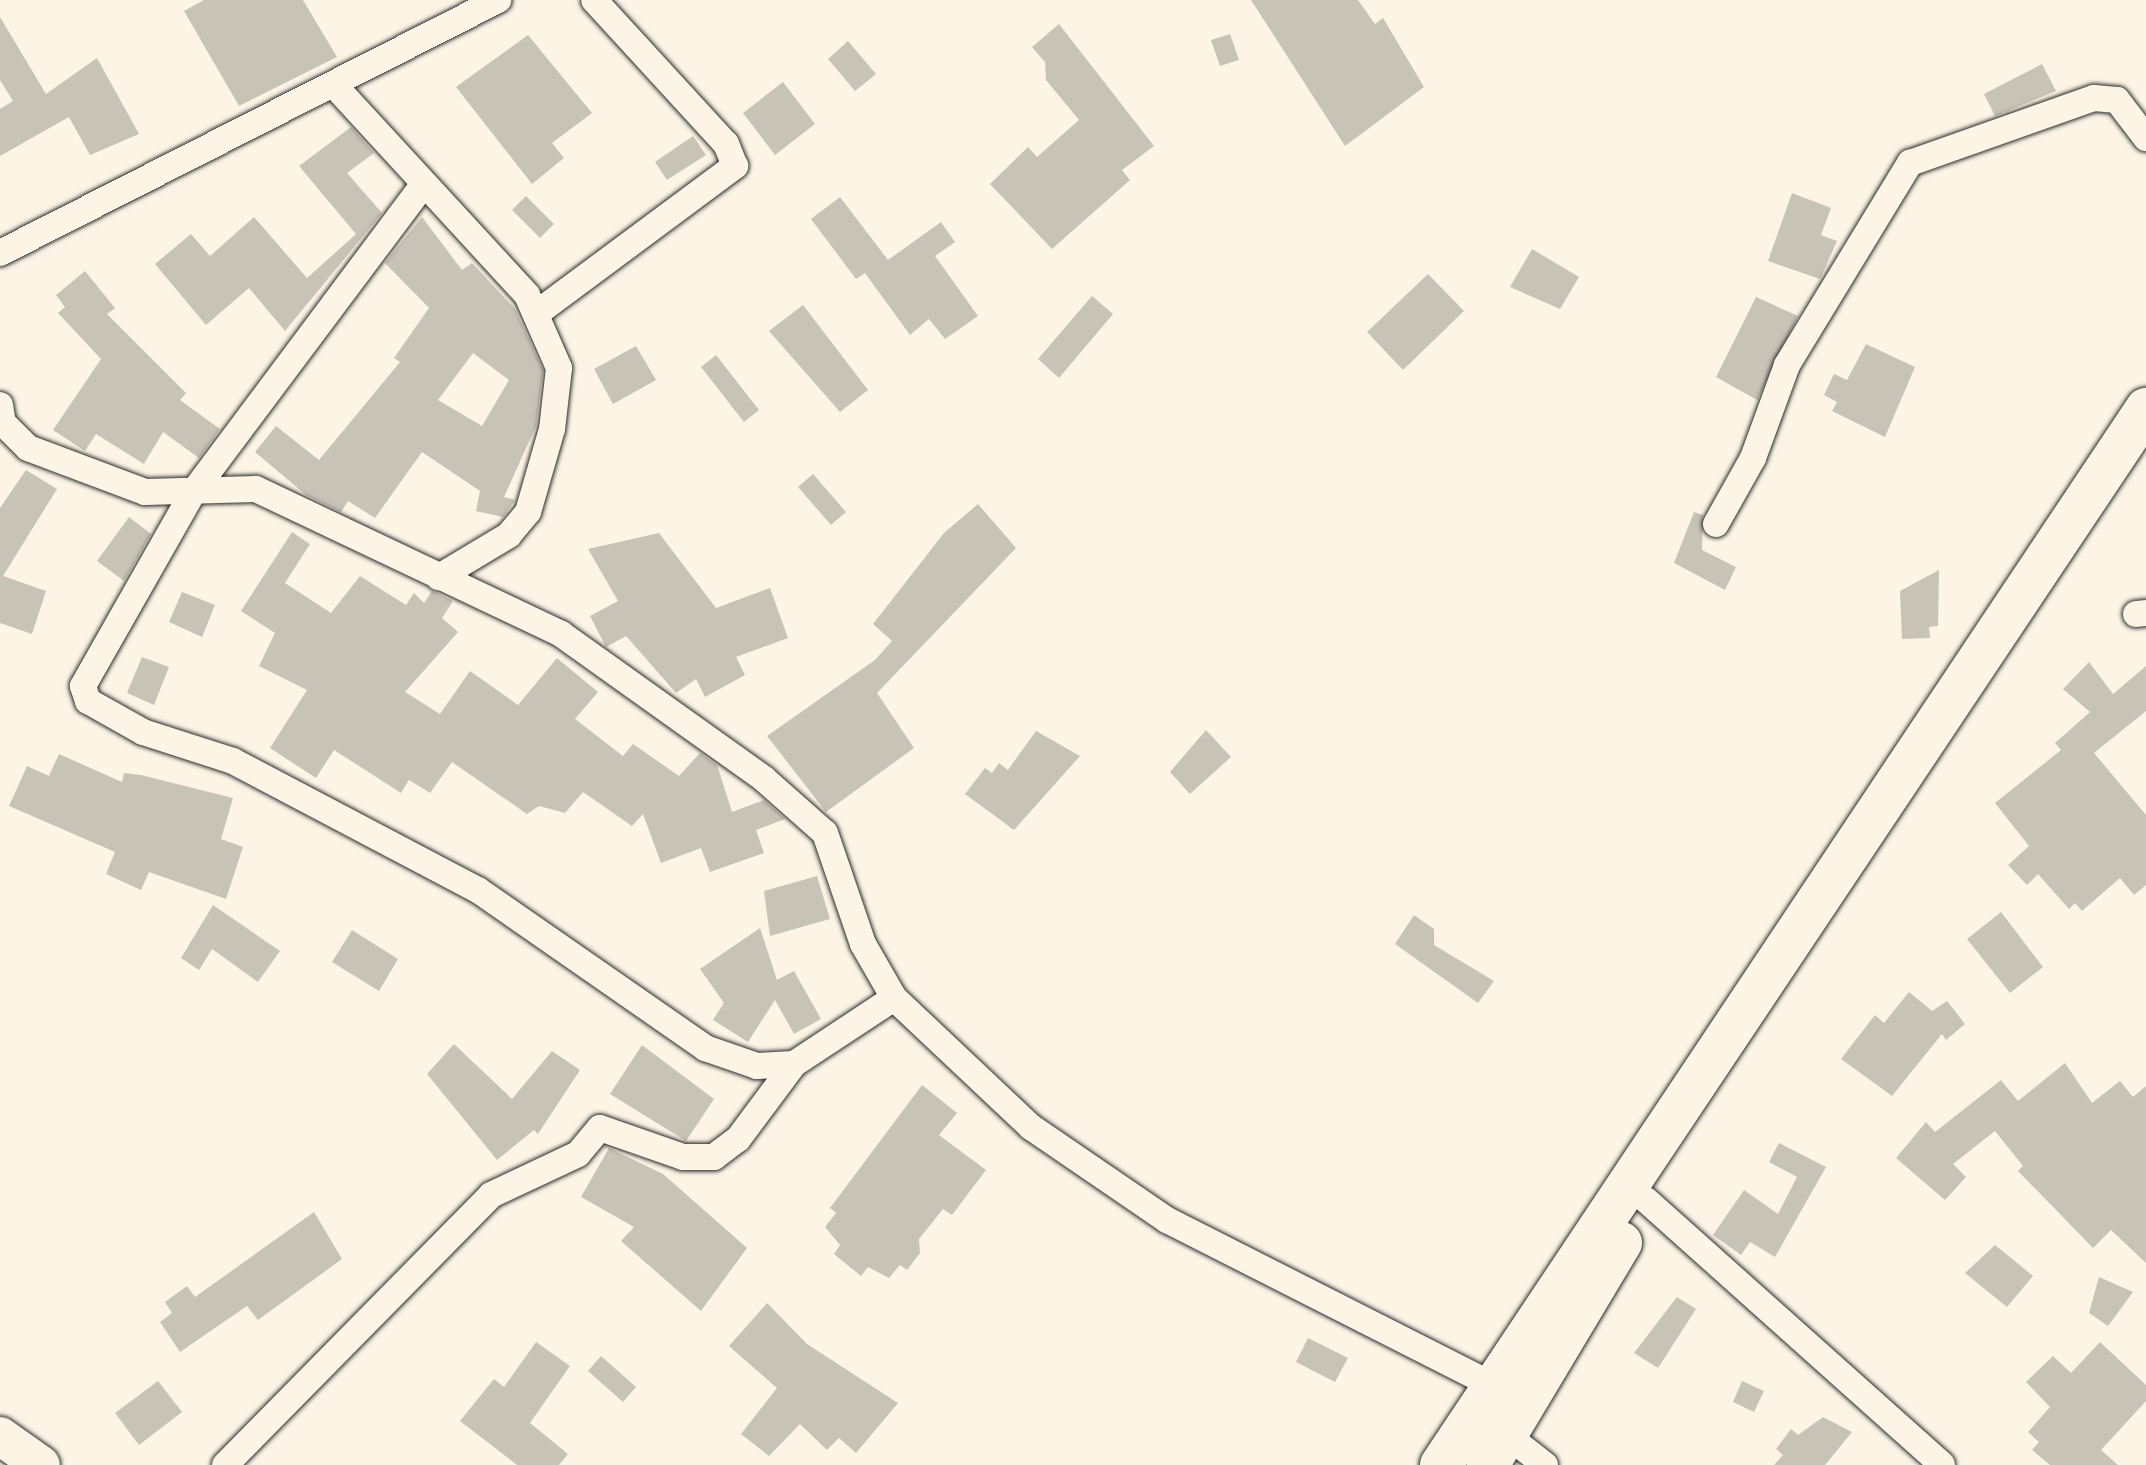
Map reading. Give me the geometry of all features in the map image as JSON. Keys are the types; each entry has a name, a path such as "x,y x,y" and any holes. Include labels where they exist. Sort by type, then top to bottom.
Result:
{"main road":[{"path":"1441,1465 2146,409"},
{"path":"1498,1450 1646,1200 2146,457"},
{"path":"0,1436 41,1465"}],"street":[{"path":"0,253 498,0"},
{"path":"537,313 735,166 726,144 594,0"},
{"path":"334,85 537,313 559,368 552,429 528,512 509,535 439,577"},
{"path":"1716,524 1753,458 1787,365 1910,163 2094,98 2117,100 2146,138"},
{"path":"423,185 192,494 83,686 97,711 233,761 478,890 705,1048 757,1066 794,1064"},
{"path":"0,405 3,423 28,448 145,492 192,494 232,484 256,489 561,634 801,808 825,833 863,944 894,998 1031,1127 1167,1220 1494,1386"},
{"path":"225,1465 491,1195 578,1154 600,1128 683,1157 714,1157 738,1139 794,1064 894,998"},
{"path":"1646,1200 1942,1465"},
{"path":"1498,1450 1545,1465"}],"building":[{"path":"204,0 303,0 337,57 239,106 184,11"},
{"path":"1251,0 1358,0 1375,24 1383,18 1424,87 1345,146"},
{"path":"0,17 46,94 97,58 139,134 90,155 69,117 0,156 0,109 13,101 0,80"},
{"path":"1059,24 1154,146 1122,170 1130,180 1052,249 990,184 1028,147 1037,157 1079,120 1046,80 1045,62 1032,47"},
{"path":"1230,34 1239,60 1220,66 1211,40"},
{"path":"528,35 592,113 552,143 564,158 532,184 456,87"},
{"path":"848,41 876,74 855,91 828,59"},
{"path":"2042,64 2056,91 1995,116 1984,94"},
{"path":"783,82 815,124 775,155 743,113"},
{"path":"351,127 374,153 347,173 382,213 285,331 249,288 206,325 155,264 191,234 210,256 254,217 307,278 356,234 299,166"},
{"path":"693,136 706,155 667,180 655,162"},
{"path":"1792,193 1831,208 1821,235 1837,241 1820,279 1768,261"},
{"path":"526,196 554,224 540,238 512,210"},
{"path":"840,197 888,260 941,222 955,242 935,256 978,316 945,339 929,319 910,335 865,273 856,279 811,219"},
{"path":"422,217 462,270 472,263 515,309 543,370 536,426 504,497 515,500 503,517 476,511 480,491 422,452 375,518 348,501 341,512 306,495 255,452 276,426 319,460 400,362 394,358 429,308 385,263","holes":["473,353 509,380 482,426 438,400"]},
{"path":"1532,249 1579,277 1560,309 1510,287"},
{"path":"85,271 115,308 107,314 186,393 180,400 220,429 199,458 163,432 144,464 96,434 85,451 53,430 101,359 58,313 65,307 56,295"},
{"path":"1428,274 1464,311 1403,370 1367,332"},
{"path":"1092,296 1113,314 1059,378 1038,359"},
{"path":"1756,297 1798,316 1757,400 1716,377"},
{"path":"803,305 868,390 840,412 769,331"},
{"path":"1866,344 1915,367 1885,437 1832,411 1837,402 1824,395 1834,374 1847,380"},
{"path":"636,346 656,380 613,404 594,369"},
{"path":"716,355 759,410 744,422 701,367"},
{"path":"26,470 57,489 3,576 46,591 32,634 0,623 0,508"},
{"path":"813,474 846,512 831,525 798,487"},
{"path":"978,504 1016,548 877,693 914,748 826,812 767,736 875,660 892,641 873,624 944,533"},
{"path":"1694,512 1703,515 1702,550 1736,567 1725,590 1674,563"},
{"path":"129,517 151,534 124,581 97,561"},
{"path":"292,532 310,544 285,583 331,613 360,576 406,605 414,593 424,603 432,591 453,601 442,618 458,632 405,692 440,714 470,671 518,705 557,658 598,692 575,719 623,756 633,744 679,776 700,753 717,765 732,812 764,800 785,819 756,830 764,853 710,872 701,848 661,863 643,814 632,826 583,792 565,813 539,806 527,814 452,762 430,793 409,780 401,793 334,750 316,778 270,748 307,690 259,666 275,633 241,611"},
{"path":"659,533 716,608 770,588 788,638 736,657 745,675 705,697 696,679 676,693 626,636 606,647 590,616 618,601 588,549"},
{"path":"1939,570 1938,626 1929,627 1930,638 1902,639 1900,591"},
{"path":"182,592 215,605 202,637 169,622"},
{"path":"142,657 169,667 154,705 127,693"},
{"path":"2089,662 2113,694 2146,666 2146,711 2094,753 2146,815 2146,885 2134,895 2120,878 2082,911 2075,903 2069,909 2038,874 2027,885 2008,865 2029,846 1995,803 2061,750 2055,743 2090,712 2063,689"},
{"path":"1206,730 1231,757 1190,794 1170,772"},
{"path":"1036,731 1080,756 1014,830 965,794 985,768 992,773 999,763 1008,770"},
{"path":"59,754 122,782 124,773 141,775 233,798 221,839 243,847 226,899 149,872 141,890 106,874 115,852 9,806 27,766 49,776"},
{"path":"817,876 830,919 770,936 764,891"},
{"path":"213,905 280,951 258,982 212,949 199,970 181,958"},
{"path":"2001,912 2043,967 2010,993 1967,939"},
{"path":"1414,915 1434,929 1434,945 1494,981 1478,1003 1395,944"},
{"path":"760,928 777,980 794,971 821,1019 794,1034 775,1000 748,1042 713,1020 724,1003 700,969"},
{"path":"352,930 398,959 379,991 332,962"},
{"path":"1909,992 1932,1011 1947,1001 1965,1024 1946,1040 1942,1034 1892,1096 1841,1059 1875,1015 1884,1023"},
{"path":"454,1044 512,1099 552,1051 580,1070 538,1134 534,1130 497,1160 427,1074"},
{"path":"642,1045 714,1099 686,1141 610,1094"},
{"path":"2065,1063 2092,1103 2120,1081 2133,1097 2146,1086 2146,1263 2111,1230 2093,1248 2018,1171 2023,1166 1995,1131 1953,1164 1966,1177 1945,1200 1896,1158 1926,1122 1935,1132 2001,1080 2018,1101"},
{"path":"922,1085 957,1113 939,1135 986,1170 952,1215 943,1209 919,1239 920,1253 907,1270 900,1265 889,1278 868,1267 861,1276 834,1254 840,1245 825,1227 836,1213 830,1208"},
{"path":"1779,1143 1826,1167 1775,1257 1750,1242 1741,1255 1713,1235 1744,1190 1778,1214 1797,1177 1769,1162"},
{"path":"609,1148 663,1174 747,1248 701,1311 621,1241 634,1227 581,1197"},
{"path":"314,1212 342,1259 258,1320 247,1306 180,1352 160,1322 172,1313 165,1302 187,1286 195,1297"},
{"path":"1995,1245 2033,1276 2007,1307 1965,1273"},
{"path":"2099,1277 2133,1292 2108,1326 2089,1313"},
{"path":"1677,1297 1696,1309 1658,1368 1634,1353"},
{"path":"767,1303 807,1344 898,1403 856,1453 839,1438 827,1450 800,1424 769,1456 741,1434 777,1388 729,1346"},
{"path":"1308,1338 1348,1358 1335,1382 1296,1362"},
{"path":"536,1342 570,1366 530,1423 568,1454 559,1465 517,1465 460,1421 494,1379 504,1387"},
{"path":"2100,1342 2146,1385 2146,1401 2101,1450 2118,1465 2050,1465 2032,1450 2039,1442 2028,1432 2050,1407 2026,1382 2053,1356 2071,1373"},
{"path":"601,1356 636,1387 623,1402 588,1371"},
{"path":"158,1381 182,1412 139,1445 115,1413"},
{"path":"1742,1381 1764,1391 1754,1412 1733,1402"},
{"path":"1823,1417 1852,1432 1825,1465 1774,1465 1783,1455 1776,1449 1791,1429 1798,1435"}]}
